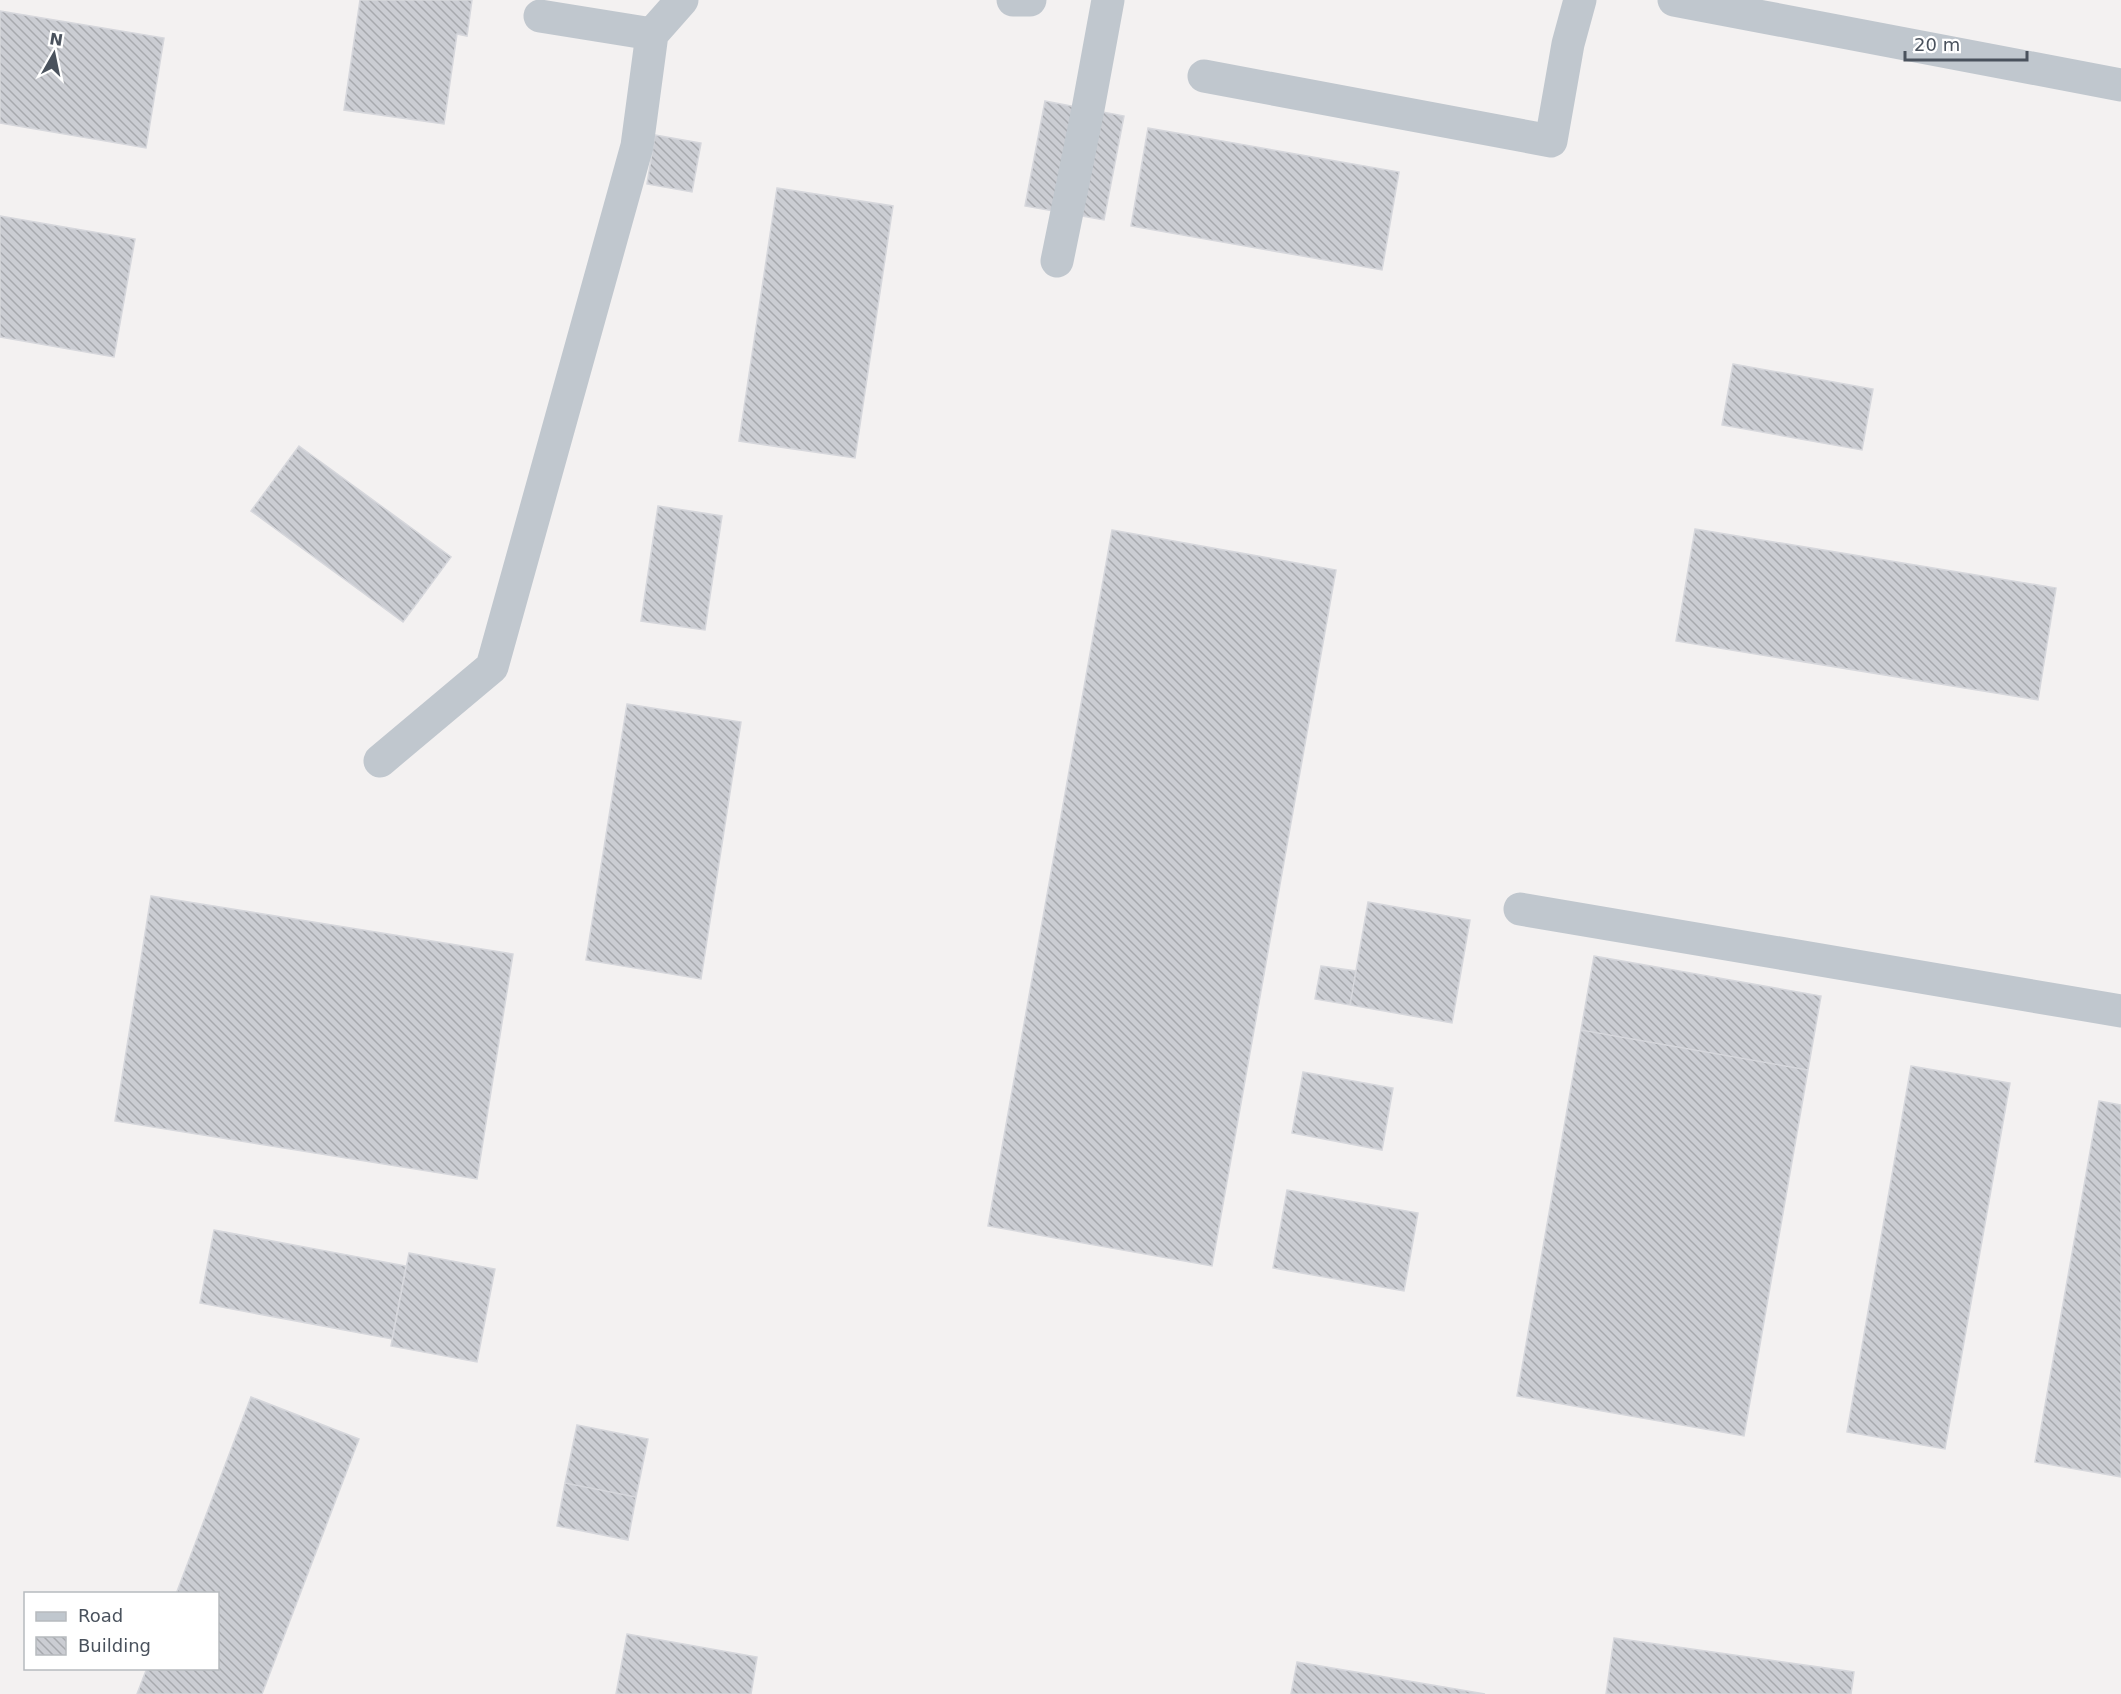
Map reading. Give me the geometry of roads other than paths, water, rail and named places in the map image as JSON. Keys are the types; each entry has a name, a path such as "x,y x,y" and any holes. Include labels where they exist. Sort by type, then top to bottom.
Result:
{"street":[{"path":"380,761 492,667 637,146 652,34 682,0"},
{"path":"1013,0 1030,0"},
{"path":"1057,261 1088,110 1107,0"},
{"path":"1204,76 1551,141 1568,44 1580,0"},
{"path":"1674,0 2121,85"},
{"path":"540,16 652,34"},
{"path":"1520,909 2121,1011"}]}
